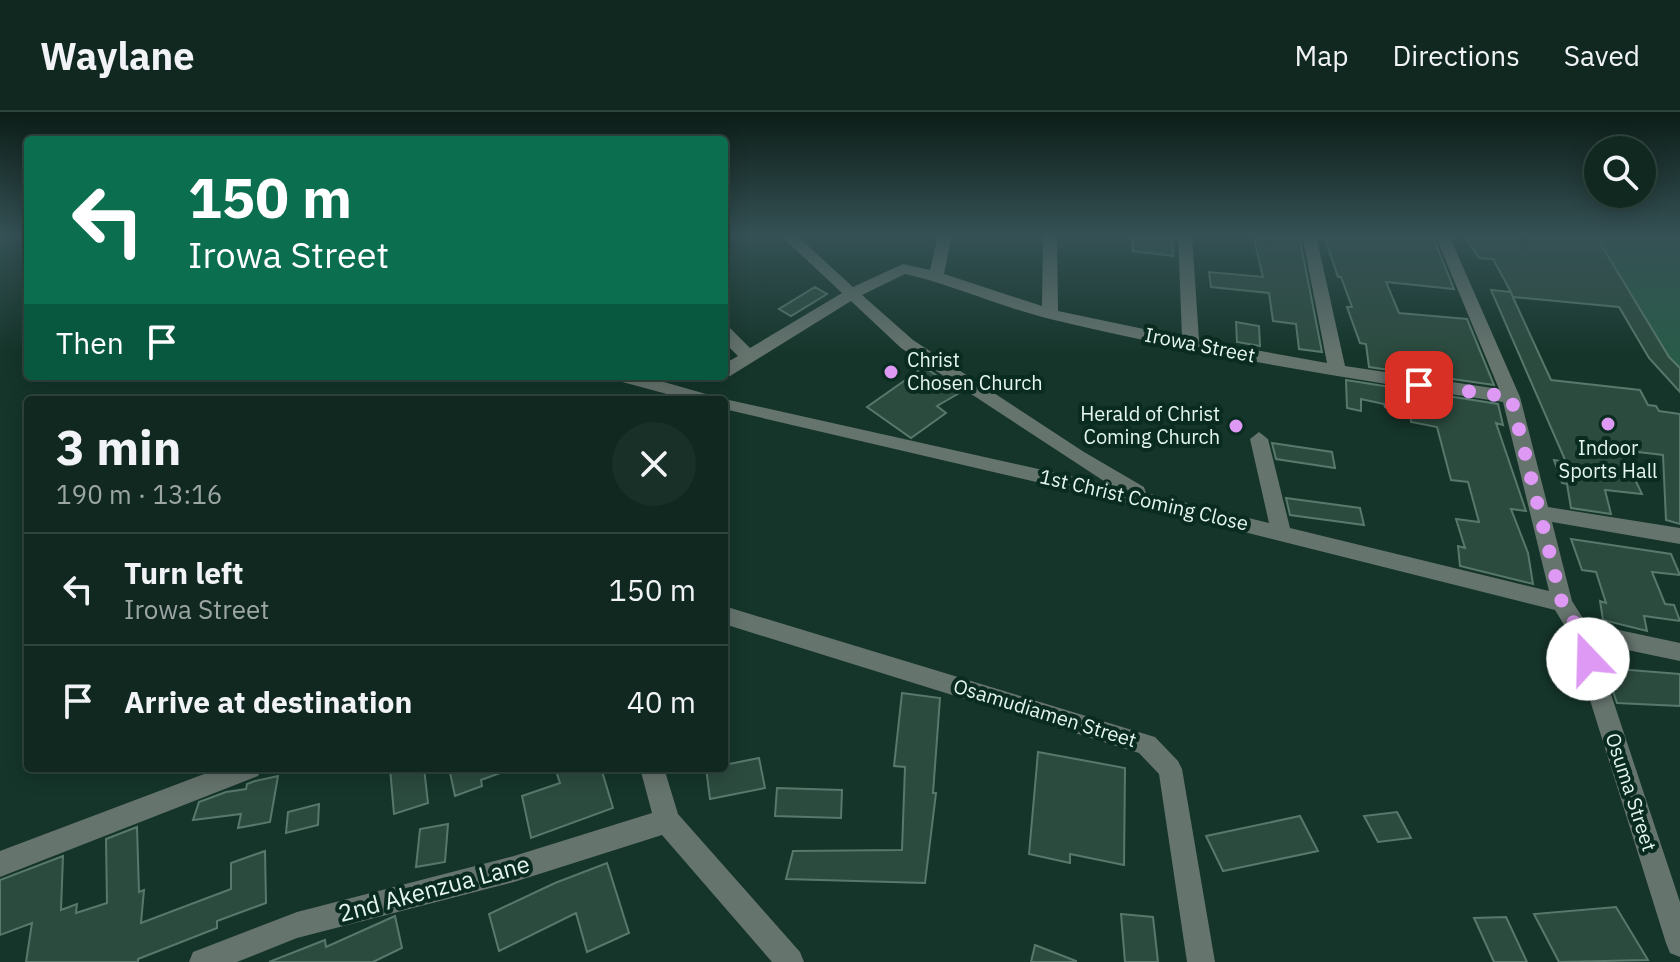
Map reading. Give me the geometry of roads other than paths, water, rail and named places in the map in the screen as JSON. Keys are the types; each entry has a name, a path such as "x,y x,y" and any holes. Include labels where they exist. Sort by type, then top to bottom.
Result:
{"street":[{"path":"832,275 907,344 1077,457 1156,503"},
{"name":"Irowa Street","path":"728,369 853,293 891,275"},
{"name":"Irowa Street","path":"930,275 1050,314 1191,344 1337,371 1511,397"},
{"path":"1050,275 1050,314"},
{"path":"1187,275 1191,344"},
{"path":"1317,275 1337,371"},
{"name":"Osuma Street","path":"1459,275 1511,397 1562,603 1579,631 1680,943"},
{"path":"728,336 747,355"},
{"path":"636,380 695,396"},
{"path":"691,395 712,380"},
{"name":"1st Christ Coming Close","path":"728,404 1073,483 1562,603"},
{"path":"1259,439 1281,533"},
{"path":"1073,483 1079,474 1077,457"},
{"path":"1542,513 1680,536"},
{"name":"Osamudiamen Street","path":"728,616 1147,745 1170,769 1201,962"},
{"path":"1579,631 1680,652"},
{"path":"0,864 240,772"},
{"path":"653,772 667,821 790,962"},
{"name":"2nd Akenzua Lane","path":"203,962 297,925 514,869 667,821"}],"place":[{"name":"Christ Chosen Church","path":"891,372"},
{"name":"Indoor Sports Hall","path":"1608,424"},
{"name":"Herald of Christ Coming Church","path":"1236,426"}]}
